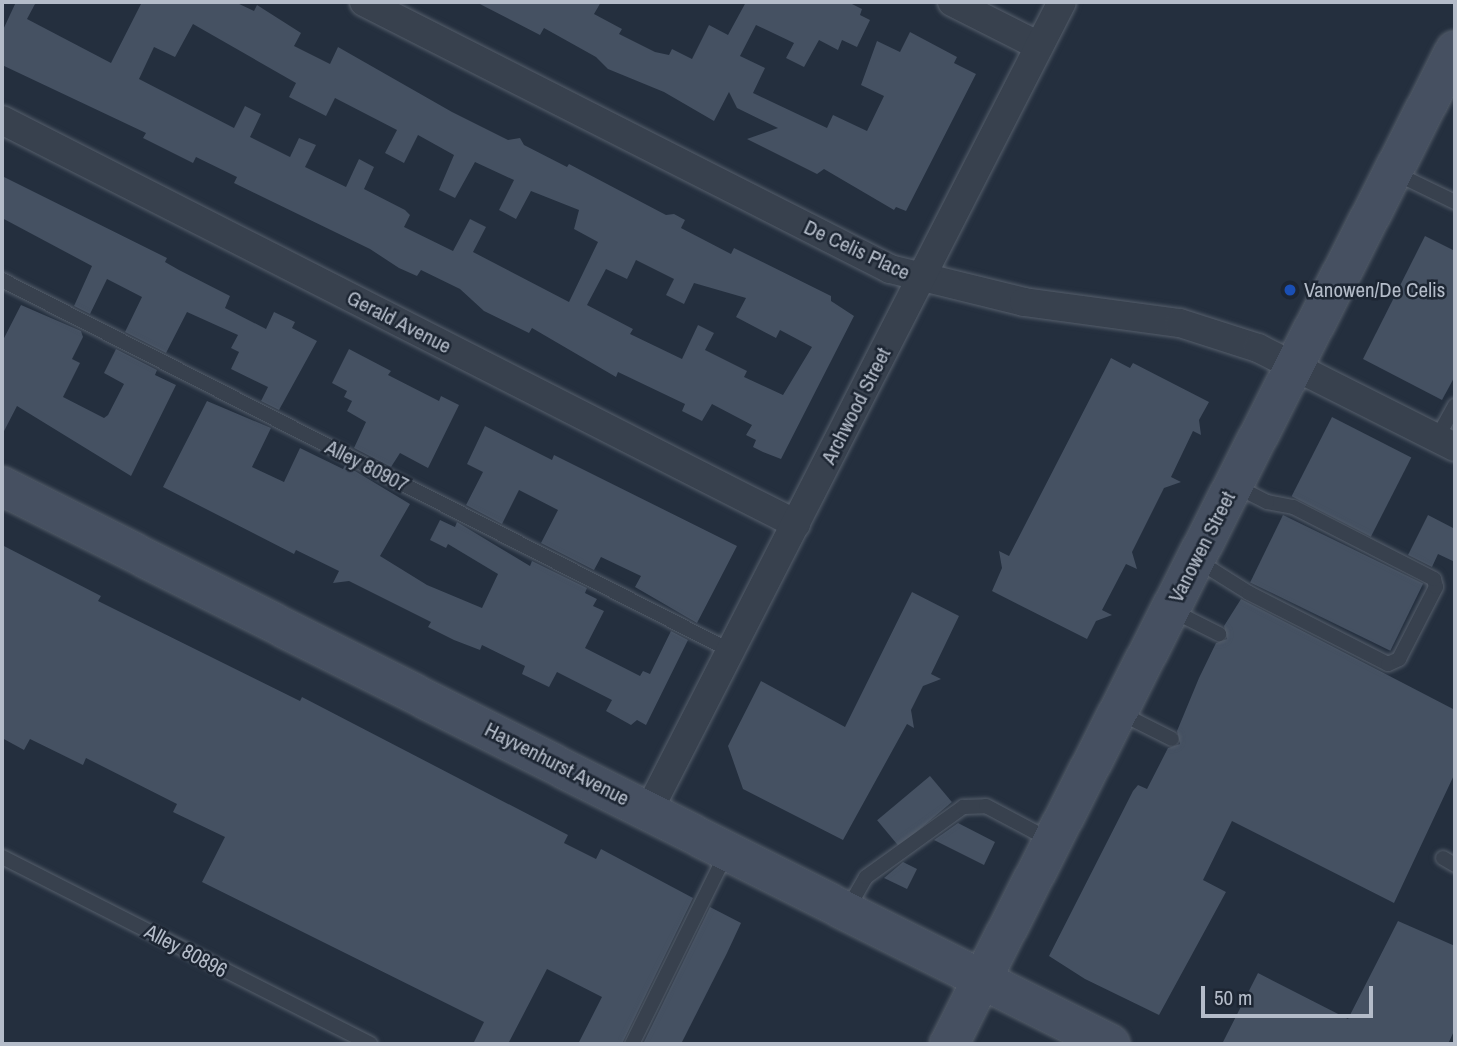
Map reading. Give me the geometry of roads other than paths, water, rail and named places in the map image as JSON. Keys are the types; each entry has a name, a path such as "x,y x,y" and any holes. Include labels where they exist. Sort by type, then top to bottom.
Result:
{"main road":[{"name":"Vanowen Street","path":"949,1044 1116,711 1296,366 1455,50"},
{"name":"Hayvenhurst Avenue","path":"2,486 1111,1044"}],"street":[{"name":"De Celis Place","path":"364,2 890,269 921,280 1024,302 1180,323 1296,366 1446,443"},
{"path":"952,2 1040,46"},
{"name":"Archwood Street","path":"649,810 1062,2"},
{"name":"Gerald Avenue","path":"2,120 796,524"}],"lane":[{"path":"1393,172 1455,202"},
{"name":"Alley 80907","path":"2,280 731,651"},
{"path":"1446,443 1455,405"},
{"path":"1195,560 1249,593 1388,663 1399,659 1436,587 1434,579 1305,513 1267,502 1233,485"},
{"path":"1169,609 1219,634"},
{"path":"1116,711 1171,739"},
{"path":"846,910 866,877 963,807 986,806 1051,841"},
{"path":"632,1044 728,851"},
{"name":"Alley 80896","path":"2,857 370,1044"}],"place":[{"name":"Vanowen/De Celis","path":"1290,290"}]}
